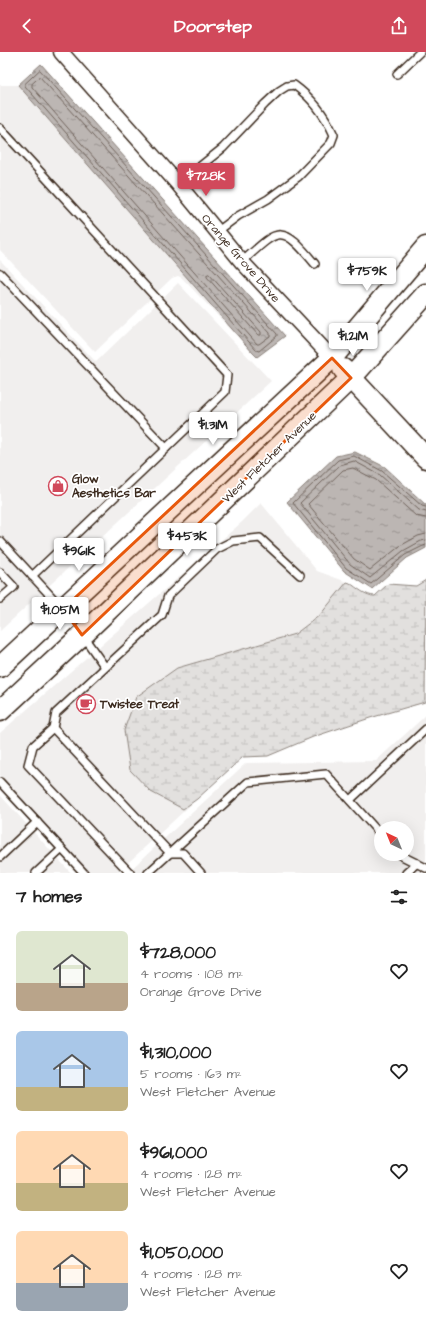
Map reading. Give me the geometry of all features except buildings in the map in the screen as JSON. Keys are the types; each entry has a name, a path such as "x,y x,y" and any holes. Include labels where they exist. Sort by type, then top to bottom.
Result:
{"main road":[{"path":"0,667 332,358 426,247"},
{"name":"West Fletcher Avenue","path":"0,711 82,635 351,378 426,294"},
{"name":"Orange Grove Drive","path":"332,358 426,458"},
{"path":"63,608 82,635"}],"street":[{"name":"Orange Grove Drive","path":"61,52 178,184 242,262 332,358"}],"lane":[{"path":"397,74 420,52"},
{"path":"178,184 223,148 264,104 287,86 294,85 310,98 328,122 334,135 331,143 298,177 268,199 238,216 218,232"},
{"path":"0,128 227,375 225,392 32,576"},
{"path":"242,262 272,236 281,234 293,239 315,264"},
{"path":"0,273 166,448"},
{"path":"130,873 28,765 33,746 53,728 56,714 162,615 168,596 217,549 233,541 260,538 300,575"},
{"path":"0,541 63,608"},
{"path":"0,572 14,587 0,599"},
{"path":"82,635 106,667"},
{"path":"53,728 170,853 183,853 201,873"},
{"path":"350,800 426,730"},
{"path":"148,873 248,782 326,774 374,827"},
{"path":"0,782 84,873"},
{"path":"0,857 36,822"},
{"path":"36,873 62,849"},
{"path":"412,861 426,868"},
{"path":"406,873 416,863"}],"highlighted area":[{"path":"332,358 351,378 82,635 63,609"}],"shaded area":[{"path":"0,85 18,85 253,353 182,278 178,276 172,278 95,352 0,250"},
{"path":"0,260 96,362 178,283 271,381 0,631"},
{"path":"261,503 317,571 347,582 320,615 295,634 177,668 183,809 197,799 117,873 80,873 0,785 0,733 242,522"},
{"path":"426,715 426,873 127,873 246,763 376,761"},
{"path":"0,795 71,873 0,873"}],"green space":[{"path":"426,580 425,702 313,737 268,756 243,757 197,799 183,809 151,792 130,770 124,730 136,697 177,668 295,634 320,615 347,582 365,593 375,596 388,584 416,586"}],"water":[{"path":"41,64 285,336 257,357 253,353 18,85"},
{"path":"355,452 385,467 426,505 426,548 407,558 372,589 344,571 287,502 336,456"}],"place":[{"name":"Glow Aesthetics Bar","path":"58,486"},
{"name":"Twistee Treat","path":"86,704"}]}
